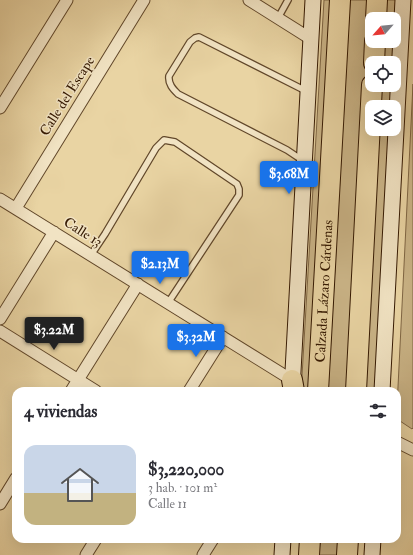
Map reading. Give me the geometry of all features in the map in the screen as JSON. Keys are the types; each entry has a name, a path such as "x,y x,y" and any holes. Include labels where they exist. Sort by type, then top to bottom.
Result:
{"highway":[{"name":"Calzada Lázaro Cárdenas","path":"318,387 340,0"},
{"path":"376,12 377,0"},
{"path":"356,387 372,92"},
{"path":"309,555 310,543"},
{"path":"347,555 348,543"}],"main road":[{"name":"Calzada Lázaro Cárdenas","path":"293,387 313,0"},
{"path":"382,387 403,0"},
{"path":"282,555 283,543"},
{"path":"372,555 373,543"}],"street":[{"path":"0,108 67,0"},
{"name":"Calle del Escape","path":"16,208 144,0"},
{"path":"249,0 311,38"},
{"name":"Calle 13","path":"0,198 222,337 293,387"},
{"path":"0,319 54,232"},
{"path":"74,387 138,284"},
{"path":"0,331 89,387"},
{"path":"191,387 222,337"},
{"path":"401,444 413,450"},
{"path":"0,504 12,484"},
{"path":"86,555 94,543"},
{"path":"203,555 210,543"}],"lane":[{"path":"278,18 288,0"},
{"path":"304,162 287,150 178,94 173,89 169,80 190,42 199,37 308,92"},
{"path":"90,255 105,234 156,148 164,140 175,142 237,184 239,192 168,303"}],"shaded area":[{"path":"324,0 336,0 314,387 303,387 302,376"},
{"path":"350,0 371,0 370,12 365,12 365,48 368,48 368,56 365,56 366,92 350,387 328,387"},
{"path":"386,0 397,0 396,12 385,12"},
{"path":"383,48 394,48 393,56 382,56"},
{"path":"413,84 412,429 401,422 401,387 398,387"},
{"path":"381,92 392,92 391,100 380,100"},
{"path":"379,136 390,136 376,387 364,387"},
{"path":"320,543 342,543 341,555 319,555"}]}
